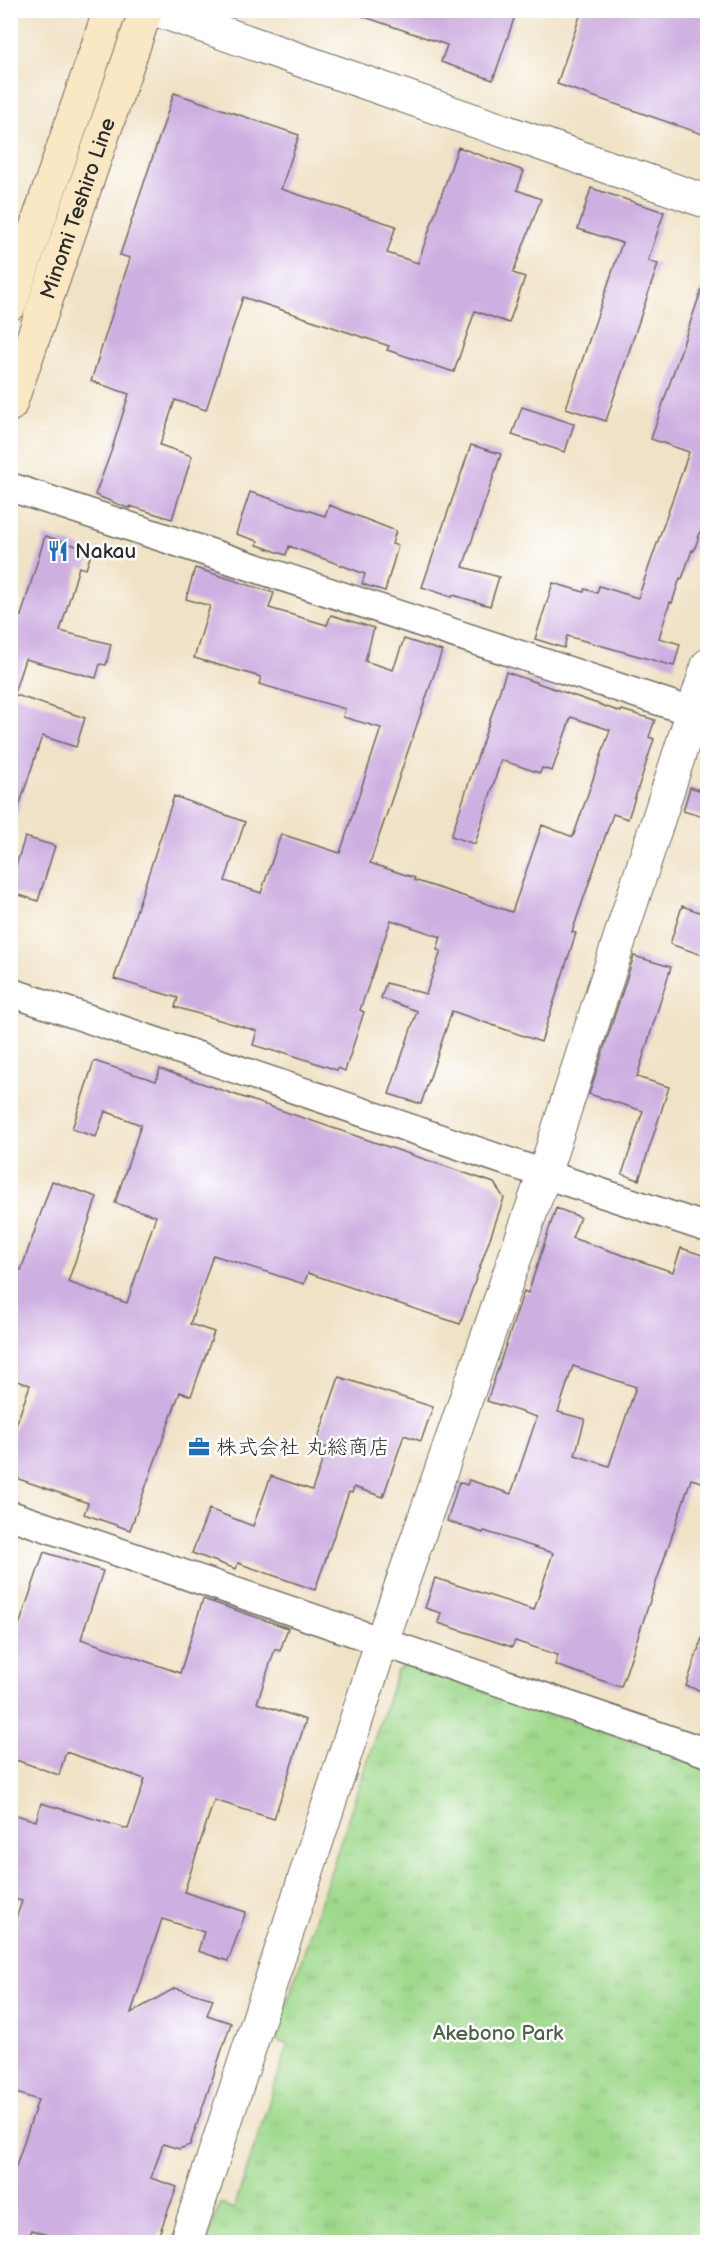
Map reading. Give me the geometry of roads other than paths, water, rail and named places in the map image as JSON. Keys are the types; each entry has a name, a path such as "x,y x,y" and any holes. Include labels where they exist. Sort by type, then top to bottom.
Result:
{"main road":[{"name":"Minomi Teshiro Line","path":"10,304 110,10"},
{"name":"Minomi Teshiro Line","path":"10,405 146,10"}],"street":[{"path":"157,10 708,202"},
{"path":"10,487 700,715"},
{"path":"186,2242 382,1641 700,715 708,665"},
{"path":"10,992 708,1228"},
{"path":"10,1515 708,1753"}],"place":[{"name":"Nakau","path":"58,551"},
{"name":"株式会社 丸総商店","path":"199,1447"}],"park label":[{"name":"Akebono Park","path":"498,2033"}]}
